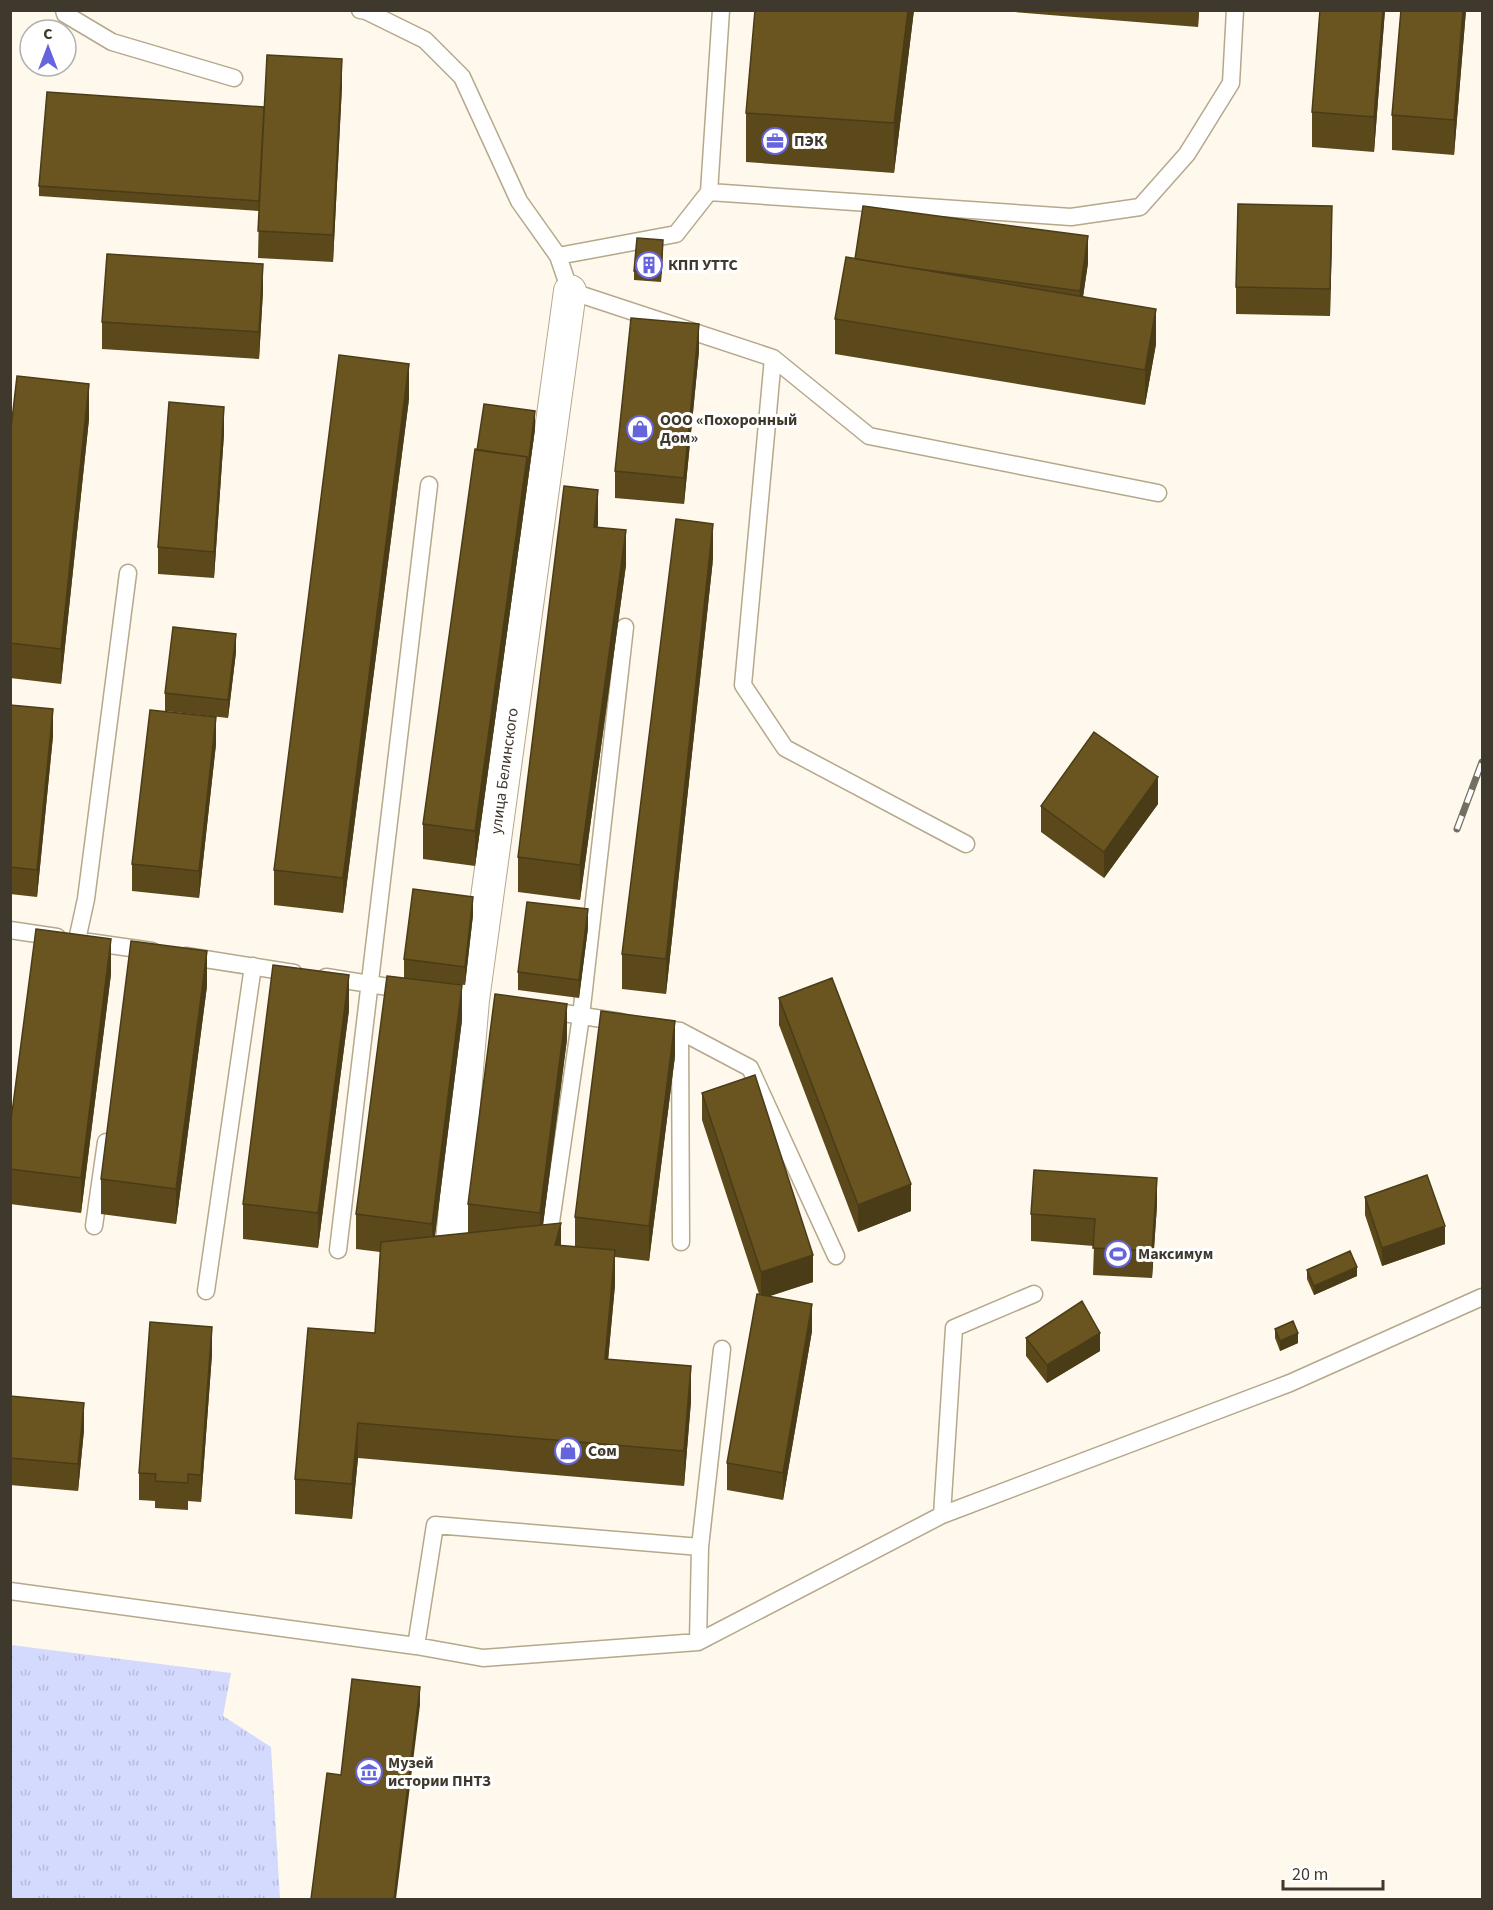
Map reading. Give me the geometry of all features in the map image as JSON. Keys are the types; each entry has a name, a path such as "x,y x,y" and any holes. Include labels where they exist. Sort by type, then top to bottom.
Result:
{"street":[{"name":"улица Белинского","path":"451,1254 473,1000 570,291"}],"lane":[{"path":"64,10 65,14 112,42 234,78"},
{"path":"360,10 425,40 462,77 519,201 558,256 570,291 773,358 869,435 1158,493"},
{"path":"558,256 676,234 709,192 721,10"},
{"path":"709,192 1071,217 1140,207 1187,154 1231,83 1235,10"},
{"path":"773,358 742,685 785,748 966,844"},
{"path":"338,1250 429,485"},
{"path":"77,940 86,899 128,573"},
{"path":"551,1222 581,1016 625,627"},
{"path":"10,930 77,940 133,954 253,966 427,993"},
{"path":"206,1291 253,966"},
{"path":"527,1008 680,1031 750,1068 836,1256"},
{"path":"680,1031 681,1242"},
{"path":"94,1226 109,1122"},
{"path":"942,1515 954,1328 1034,1294"},
{"path":"10,1591 416,1646 483,1658 698,1641 942,1515 1290,1383 1482,1297"},
{"path":"698,1641 700,1547 722,1349"},
{"path":"416,1646 435,1525 700,1547"}],"green space":[{"path":"11,1645 231,1673 223,1716 271,1747 280,1899 11,1899"}],"building":[{"path":"755,10 908,10 894,123 746,113"},
{"path":"1320,10 1383,10 1374,117 1312,112"},
{"path":"1401,10 1463,10 1454,120 1392,115"},
{"path":"267,55 342,59 333,235 258,231"},
{"path":"47,92 264,107 259,201 39,186"},
{"path":"1238,204 1332,206 1330,289 1236,287"},
{"path":"863,206 1088,236 1080,291 855,259"},
{"name":"КПП УТТС","path":"637,238 663,240 661,273 634,271"},
{"path":"107,254 263,264 259,332 102,322"},
{"path":"846,257 1156,309 1145,370 835,319"},
{"path":"631,318 699,324 684,478 615,471"},
{"path":"339,355 409,364 343,878 274,870"},
{"path":"17,376 89,384 61,649 10,643 10,437"},
{"path":"169,402 224,407 214,552 158,547"},
{"path":"484,404 535,411 527,473 527,457 477,450"},
{"path":"475,449 527,457 475,831 423,824"},
{"path":"564,486 598,490 594,527 626,530 580,865 518,857"},
{"path":"676,519 713,524 666,959 622,954"},
{"path":"173,627 236,634 228,700 165,693"},
{"path":"10,705 53,709 37,870 10,867"},
{"path":"150,710 216,717 199,871 132,864"},
{"path":"1094,732 1158,777 1104,852 1041,806"},
{"path":"413,889 473,897 465,967 404,959"},
{"path":"527,902 588,909 579,980 518,972"},
{"path":"36,929 111,939 81,1178 10,1169 10,1128"},
{"path":"131,941 207,951 176,1189 101,1179"},
{"path":"273,965 349,975 318,1213 243,1204"},
{"path":"387,976 462,985 432,1224 356,1214"},
{"path":"832,978 911,1184 858,1205 779,998"},
{"path":"495,994 567,1004 540,1213 468,1204"},
{"path":"601,1011 675,1021 649,1226 575,1217"},
{"path":"755,1075 813,1255 761,1272 702,1093"},
{"path":"1034,1170 1157,1178 1152,1251 1093,1248 1095,1219 1031,1214"},
{"path":"1427,1175 1445,1226 1382,1248 1365,1197"},
{"path":"561,1223 555,1245 615,1250 605,1359 691,1366 684,1451 358,1423 352,1484 295,1479 308,1328 375,1333 381,1242"},
{"path":"1350,1251 1357,1267 1314,1286 1307,1270"},
{"path":"757,1294 812,1304 783,1473 727,1463"},
{"path":"1082,1301 1100,1333 1047,1365 1026,1338"},
{"path":"1293,1321 1298,1333 1280,1341 1275,1329"},
{"path":"150,1322 212,1327 201,1475 188,1474 188,1483 155,1481 156,1474 139,1473"},
{"path":"10,1396 84,1403 78,1464 10,1458"},
{"path":"352,1679 420,1687 394,1899 311,1899 327,1773 341,1775"}],"railway":[{"path":"1457,829 1482,762"}],"place":[{"name":"ПЭК","path":"775,141"},
{"name":"КПП УТТС","path":"649,265"},
{"name":"ООО «Похоронный Дом»","path":"640,429"},
{"name":"Максимум","path":"1118,1254"},
{"name":"Сом","path":"568,1451"},
{"name":"Музей истории ПНТЗ","path":"369,1772"}]}
